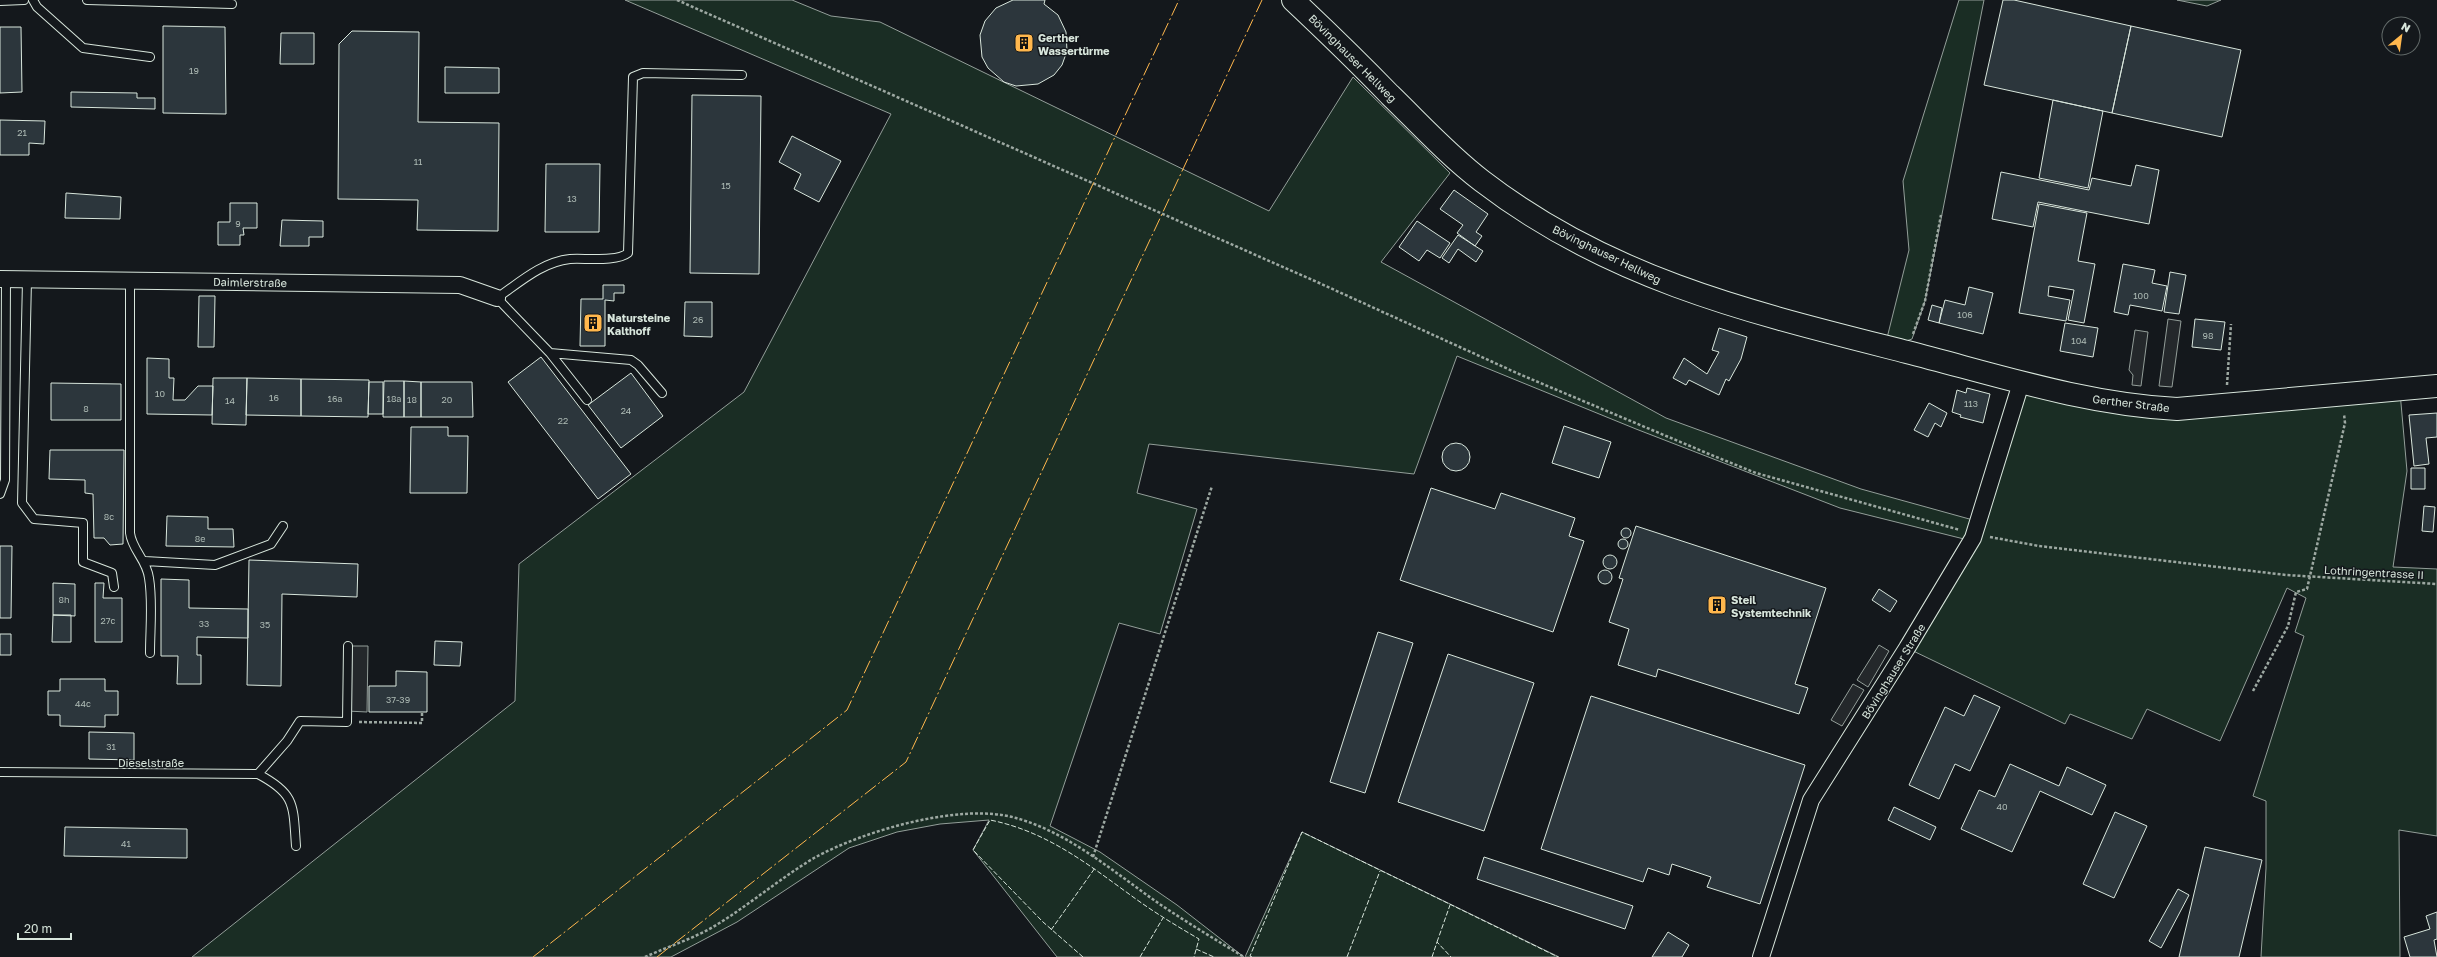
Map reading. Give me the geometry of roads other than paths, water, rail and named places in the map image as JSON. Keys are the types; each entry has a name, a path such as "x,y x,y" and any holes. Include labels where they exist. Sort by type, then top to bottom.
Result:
{"street":[{"name":"Bövinghauser Hellweg","path":"1293,0 1456,159 1481,180 1540,221 1617,262 1702,296 1793,323 1905,351"},
{"name":"Daimlerstraße","path":"3,279 460,285 497,298"},
{"name":"Gerther Straße","path":"1905,351 2021,384 2134,406 2177,409 2437,386"},
{"name":"Bövinghauser Straße","path":"1761,957 1811,800 1907,648 1975,534 2021,384"}],"lane":[{"path":"0,1 19,0"},
{"path":"33,0 38,7 83,48 150,57"},
{"path":"88,0 232,4"},
{"path":"587,400 550,353 497,298 527,276 553,262 618,258 628,252 633,77 643,73 742,75"},
{"path":"0,494 5,480 3,279"},
{"path":"27,280 22,503 34,519 83,523 83,562 112,573 114,587"},
{"path":"130,280 130,533 132,544 144,561 150,578 150,653"},
{"path":"550,353 631,360 638,365 662,393"},
{"path":"144,561 215,565 271,544 283,526"},
{"path":"296,846 294,809 287,793 273,782 258,774 287,741 300,721 347,722 348,646"},
{"name":"Dieselstraße","path":"0,772 258,774"}],"place":[{"name":"Gerther Wassertürme","path":"1024,43"},
{"name":"Natursteine Kalthoff","path":"593,323"},
{"name":"Steil Systemtechnik","path":"1717,605"}]}
